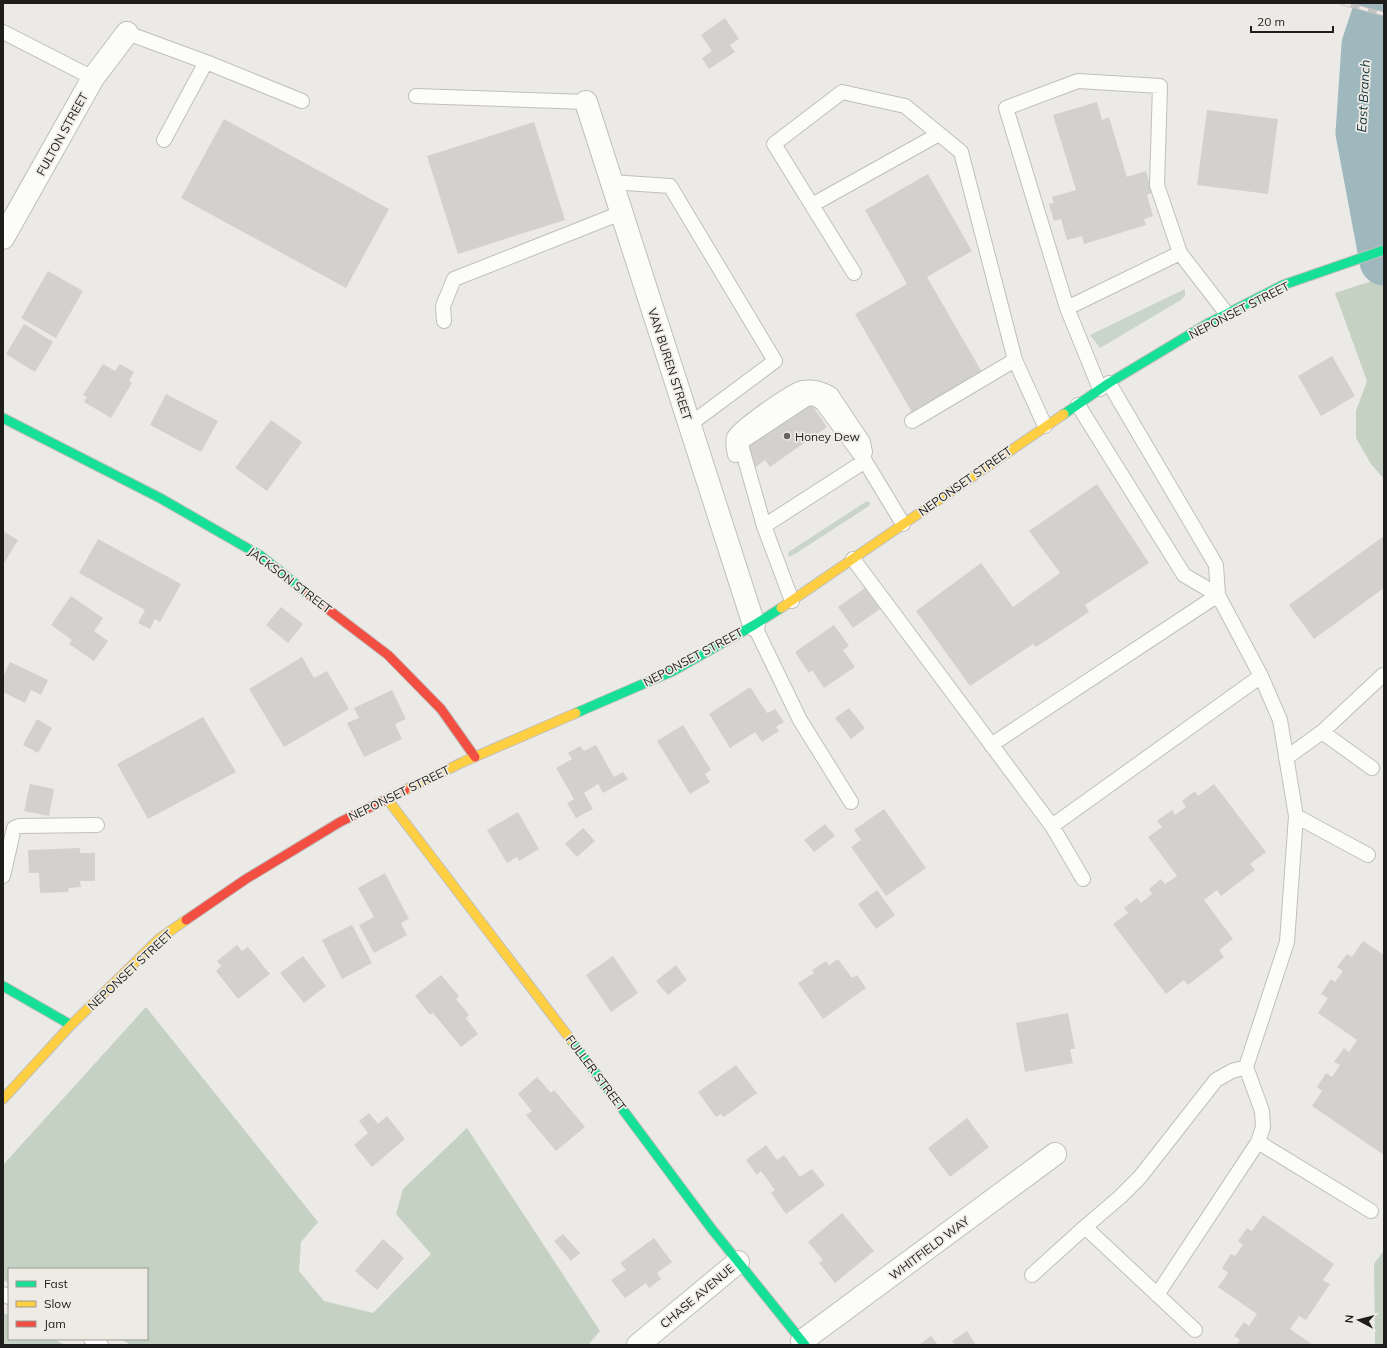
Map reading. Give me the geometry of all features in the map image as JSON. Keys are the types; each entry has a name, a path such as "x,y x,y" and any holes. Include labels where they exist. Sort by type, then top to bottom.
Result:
{"main road":[{"name":"NEPONSET STREET","path":"3,1099 71,1025 160,938 246,879 340,822 388,800 463,762 673,671 754,625 792,601 1045,426 1105,386 1207,324 1283,286 1354,259 1384,250"},
{"name":"JACKSON STREET","path":"3,418 160,498 261,556 325,608 388,655 441,709 475,757"},
{"name":"FULLER STREET","path":"388,800 583,1056 711,1228 804,1343"},
{"path":"3,986 71,1025"}],"street":[{"name":"FULTON STREET","path":"3,238 93,78 127,33"},
{"name":"VAN BUREN STREET","path":"586,102 754,625"},
{"name":"WHITFIELD WAY","path":"804,1343 1055,1154"},
{"name":"CHASE AVENUE","path":"638,1345 738,1262"}],"lane":[{"path":"3,32 93,78"},
{"path":"127,33 206,62 302,101"},
{"path":"164,140 206,62"},
{"path":"1157,1295 1258,1142 1263,1127 1262,1111 1246,1067 1288,942 1296,816 1280,720 1262,676 1218,595 1216,564 1105,386 1067,308 1006,108 1078,81 1160,86 1157,185 1180,253 1227,314"},
{"path":"854,273 774,144 842,92 905,106 961,152 1015,360 1045,426"},
{"path":"416,96 586,102"},
{"path":"812,205 939,134"},
{"path":"611,182 670,186 776,362 689,425"},
{"path":"444,322 443,306 454,279 621,213"},
{"path":"1067,308 1180,253"},
{"path":"912,422 1015,360"},
{"path":"792,601 764,526 741,445 743,441 808,398 815,399 822,403 865,461 903,524"},
{"path":"1078,405 1184,575 1218,595"},
{"path":"764,526 865,461"},
{"path":"853,559 1052,826 1083,879"},
{"path":"991,745 1218,595"},
{"path":"754,625 800,720 851,802"},
{"path":"1286,758 1322,732 1383,675"},
{"path":"1052,826 1262,676"},
{"path":"1322,732 1372,768"},
{"path":"1296,816 1368,855"},
{"path":"3,876 14,828 19,826 97,825"},
{"path":"1032,1275 1140,1177 1216,1080 1232,1070 1246,1067"},
{"path":"1258,1142 1371,1210"},
{"path":"1085,1227 1195,1330"}],"green space":[{"path":"1384,277 1384,479 1371,464 1356,438 1356,411 1367,381 1335,293"},
{"path":"1185,289 1185,296 1181,300 1100,348 1090,335"},
{"path":"867,501 870,503 869,506 789,557 788,554 790,551"},
{"path":"146,1007 318,1222 301,1242 299,1271 324,1301 373,1313 431,1254 396,1214 403,1189 467,1128 600,1331 588,1345 131,1345 122,1340 148,1340 148,1268 8,1268 8,1282 3,1280 3,1165"},
{"path":"1384,1250 1384,1345 1375,1345 1374,1264"},
{"path":"3,1312 8,1315 8,1340 56,1340 65,1345 3,1345"}],"building":[{"path":"725,18 739,39 730,45 735,52 709,69 702,58 712,51 701,35"},
{"path":"1097,102 1102,120 1109,117 1127,177 1146,171 1152,193 1147,195 1153,216 1144,219 1146,225 1084,244 1082,236 1067,240 1061,219 1054,221 1049,204 1054,203 1052,197 1076,190 1053,115"},
{"path":"1207,110 1278,119 1268,194 1197,185"},
{"path":"224,119 389,209 346,288 181,198"},
{"path":"534,122 565,220 458,254 427,156"},
{"path":"928,174 972,251 927,277 983,374 913,414 855,314 907,284 865,210"},
{"path":"48,271 83,291 56,338 21,318"},
{"path":"24,324 53,342 35,372 6,354"},
{"path":"1332,356 1355,396 1321,416 1298,376"},
{"path":"103,364 115,371 120,364 134,372 129,381 132,383 111,418 84,402 87,397 83,395"},
{"path":"166,394 218,421 201,452 150,425"},
{"name":"Honey Dew","path":"810,402 827,427 770,467 765,460 753,469 746,444"},
{"path":"271,420 302,442 267,491 235,468"},
{"path":"1097,484 1149,563 1085,605 1089,612 1036,647 1033,644 970,686 916,611 981,563 1013,607 1060,573 1029,531"},
{"path":"3,531 18,540 3,565"},
{"path":"1384,536 1384,588 1314,639 1289,605"},
{"path":"98,539 181,584 160,622 155,619 150,629 138,623 145,610 79,573"},
{"path":"865,588 880,609 853,628 838,607"},
{"path":"71,596 103,618 94,631 108,641 94,661 69,644 72,640 51,625"},
{"path":"281,607 303,624 288,643 266,625"},
{"path":"834,625 849,646 843,650 855,667 824,688 812,670 809,673 795,652"},
{"path":"302,657 314,678 327,671 349,709 284,747 249,689"},
{"path":"10,662 48,680 41,695 31,690 25,703 3,692 3,677"},
{"path":"750,687 767,713 775,709 784,722 776,727 779,731 762,742 755,732 730,748 709,714"},
{"path":"392,690 406,719 395,724 402,739 364,757 347,723 359,718 354,708"},
{"path":"849,708 865,728 851,739 835,718"},
{"path":"203,717 236,772 148,819 117,764"},
{"path":"37,719 52,728 38,753 23,745"},
{"path":"683,725 711,770 705,774 710,782 690,794 657,741"},
{"path":"596,745 614,777 623,772 628,779 603,793 598,784 584,793 593,809 576,818 567,803 574,799 556,768 572,759 568,753 580,746 584,751"},
{"path":"30,784 54,789 49,816 24,811"},
{"path":"1214,784 1266,852 1250,864 1255,870 1221,896 1217,890 1204,900 1233,939 1219,950 1224,957 1188,985 1184,980 1166,994 1113,924 1128,913 1124,908 1137,898 1141,903 1152,894 1149,889 1161,879 1165,884 1177,876 1148,837 1162,827 1157,821 1172,810 1175,815 1186,807 1182,801 1195,791 1198,796"},
{"path":"884,809 926,868 886,896 851,847 861,840 854,830"},
{"path":"518,812 539,849 519,861 517,857 507,863 487,830"},
{"path":"825,824 835,836 814,852 804,840"},
{"path":"583,828 595,841 577,857 565,844"},
{"path":"80,848 80,853 95,853 95,881 80,881 81,887 69,888 68,892 40,893 39,873 29,873 28,850"},
{"path":"385,873 409,919 401,923 407,935 374,953 359,925 374,917 358,888"},
{"path":"877,890 895,915 876,929 858,904"},
{"path":"352,925 372,963 342,979 322,940"},
{"path":"1363,941 1384,955 1384,1155 1312,1106 1322,1091 1317,1087 1326,1073 1332,1077 1340,1065 1334,1062 1344,1048 1349,1052 1357,1040 1318,1013 1328,998 1321,994 1331,979 1335,982 1343,971 1337,967 1347,954 1352,957"},
{"path":"237,945 242,951 248,947 270,974 238,999 216,971 221,966 217,961"},
{"path":"303,956 326,986 304,1003 280,973"},
{"path":"613,956 638,993 611,1012 586,975"},
{"path":"838,959 852,978 857,975 866,988 823,1019 798,983 814,973 812,970 826,961 829,965"},
{"path":"676,965 687,980 668,995 656,981"},
{"path":"441,975 459,996 456,999 469,1015 466,1018 478,1034 461,1047 433,1013 430,1015 415,996"},
{"path":"1068,1013 1075,1049 1070,1049 1073,1063 1025,1072 1016,1023"},
{"path":"736,1065 757,1093 724,1117 721,1114 716,1117 698,1092"},
{"path":"537,1077 551,1093 554,1090 585,1127 556,1151 526,1115 532,1111 518,1094"},
{"path":"369,1113 378,1124 387,1116 405,1139 372,1167 354,1145 368,1133 359,1121"},
{"path":"967,1118 989,1147 950,1177 928,1148"},
{"path":"766,1145 777,1160 784,1155 800,1177 812,1169 825,1185 786,1214 771,1193 775,1190 761,1171 757,1175 746,1160"},
{"path":"842,1213 874,1251 835,1283 819,1263 823,1260 808,1242"},
{"path":"1263,1215 1334,1264 1323,1280 1330,1284 1306,1320 1299,1316 1290,1329 1313,1345 1236,1345 1240,1340 1234,1336 1244,1322 1249,1326 1257,1314 1218,1287 1228,1273 1222,1268 1231,1254 1235,1256 1243,1245 1238,1241 1247,1228 1252,1231"},
{"path":"563,1234 580,1253 571,1261 554,1241"},
{"path":"654,1238 672,1262 657,1273 661,1279 649,1288 646,1283 625,1298 611,1280 626,1270 620,1263"},
{"path":"383,1239 404,1258 377,1290 355,1271"},
{"path":"967,1331 976,1345 955,1345 952,1341"},
{"path":"931,1336 938,1345 919,1345"}],"waterway":[{"name":"East Branch","path":"1380,3 1366,45 1360,133 1384,261"}],"railway":[{"path":"1342,3 1384,14"}],"traffic: fast":[{"path":"1064,414 1109,383 1207,324 1283,285 1384,250"},
{"path":"3,418 160,498 261,556 308,594"},
{"path":"576,713 673,671 781,608"},
{"path":"3,986 71,1025"},
{"path":"571,1040 711,1228 805,1345"}],"traffic: slow":[{"path":"781,608 1064,414"},
{"path":"405,790 463,762 576,713"},
{"path":"388,800 571,1040"},
{"path":"3,1099 71,1025 160,938 186,920"}],"traffic: jam":[{"path":"308,594 388,655 441,709 475,757"},
{"path":"186,920 246,879 340,822 405,790"}],"place":[{"name":"Honey Dew","path":"787,436"}]}
